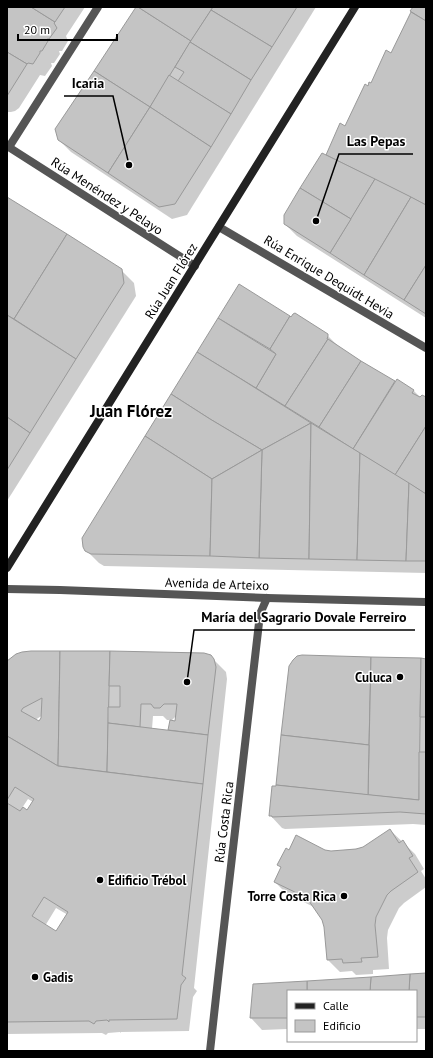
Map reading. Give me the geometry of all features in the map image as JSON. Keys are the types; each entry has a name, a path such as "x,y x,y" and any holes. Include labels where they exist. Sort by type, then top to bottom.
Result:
{"main road":[{"name":"Rúa Juan Flórez","path":"7,568 355,7"}],"street":[{"path":"8,146 98,7"},
{"name":"Rúa Menéndez y Pelayo","path":"8,146 195,266"},
{"name":"Rúa Enrique Dequidt Hevia","path":"219,227 426,348"},
{"name":"Avenida de Arteixo","path":"7,589 426,602"},
{"name":"Rúa Costa Rica","path":"210,1051 260,614 267,598"}],"building":[{"path":"7,7 31,7 55,22 54,23 57,28 49,39 47,39 48,41 42,51 40,51 33,64 27,64 7,52"},
{"path":"31,7 65,7 55,22"},
{"path":"136,7 191,41 150,107 94,71"},
{"path":"138,7 213,7 191,41"},
{"path":"213,7 297,7 272,47 211,10"},
{"path":"413,7 426,7 426,21 410,11"},
{"path":"211,10 272,47 251,80 190,42"},
{"path":"411,12 426,21 426,205 326,155 340,123 345,126 365,84 368,86 369,82 371,83 386,50 391,53"},
{"path":"190,42 251,80 231,114 178,81 184,72 175,67"},
{"path":"7,52 27,64 7,96"},
{"path":"94,71 150,107 108,173 58,140 55,129"},
{"path":"169,75 231,114 211,147 150,107"},
{"path":"150,107 211,147 175,204 159,207 108,173"},
{"path":"322,153 375,179 351,219 300,188"},
{"path":"375,179 411,197 364,275 330,253"},
{"path":"300,188 351,219 330,253 284,224 284,215"},
{"path":"7,197 67,234 14,319 7,315"},
{"path":"411,197 426,205 426,265 404,300 364,275"},
{"path":"67,234 122,269 124,283 76,359 14,319"},
{"path":"426,265 426,314 404,300"},
{"path":"239,284 290,316 270,349 218,318"},
{"path":"295,313 328,334 328,339 285,406 256,388 276,354 270,349 290,316 291,317"},
{"path":"7,315 76,359 30,433 7,417"},
{"path":"218,318 276,354 256,388 197,352"},
{"path":"328,339 361,361 319,427 285,406"},
{"path":"197,352 311,423 262,450 210,419 171,394"},
{"path":"361,361 395,381 353,449 319,427"},
{"path":"397,379 414,390 412,393 420,397 422,395 426,397 426,426 395,475 353,449"},
{"path":"171,394 262,450 212,479 145,436"},
{"path":"7,417 30,433 7,470"},
{"path":"311,423 309,559 259,558 262,450"},
{"path":"311,423 360,453 357,560 309,559"},
{"path":"426,426 426,494 395,475"},
{"path":"145,436 212,479 210,556 91,554 85,551 82,538"},
{"path":"262,450 259,558 210,556 212,479"},
{"path":"360,453 409,483 406,561 357,560"},
{"path":"409,483 426,494 426,561 406,561"},
{"path":"60,651 58,766 7,736 7,661 16,654 22,652","holes":["42,698 41,718 39,721 21,711 23,708"]},
{"path":"60,651 110,651 107,772 58,766"},
{"path":"110,651 204,653 211,655 214,659 216,667 208,735 168,730 170,720 175,721 177,704 164,704 160,708 154,708 151,704 141,704 140,727 108,723 108,707 120,707 120,686 109,686"},
{"path":"297,656 371,657 369,745 281,735 289,666"},
{"path":"371,657 421,658 419,800 368,795"},
{"path":"421,658 426,659 426,717 420,717"},
{"path":"108,723 208,735 203,784 107,772"},
{"path":"281,735 369,745 368,795 276,785"},
{"name":"Edificio Trébol","path":"7,736 58,766 203,784 182,975 186,978 181,985 177,1019 109,1020 109,1022 107,1020 96,1021 94,1024 89,1021 7,1022 7,803 20,811 23,807 27,810 34,799 15,787 7,800","holes":["44,897 68,912 56,931 32,916"]},
{"path":"419,752 426,752 426,814 400,812 269,816 272,786 276,785 419,800"},
{"name":"Torre Costa Rica","path":"390,829 399,843 403,840 413,856 409,858 418,872 387,895 376,917 375,925 378,957 361,958 362,962 343,963 342,959 327,960 322,920 309,901 303,896 274,882 281,867 277,865 286,848 289,850 296,835 325,850 331,851 363,847"},
{"path":"426,973 426,1017 417,1017 417,990 409,990 410,974"},
{"path":"410,974 409,990 370,990 371,977"},
{"path":"371,977 370,990 307,990 307,981"},
{"path":"307,981 307,990 287,990 287,1018 250,1018 253,984"}],"place":[{"name":"Icaria","path":"129,165"},
{"name":"Las Pepas","path":"316,221"},
{"name":"Culuca","path":"400,677"},
{"name":"María del Sagrario Dovale Ferreiro","path":"187,682"},
{"name":"Edificio Trébol","path":"100,880"},
{"name":"Torre Costa Rica","path":"344,896"},
{"name":"Gadis","path":"35,977"}],"district":[{"name":"Juan Flórez","path":"131,411"}]}
